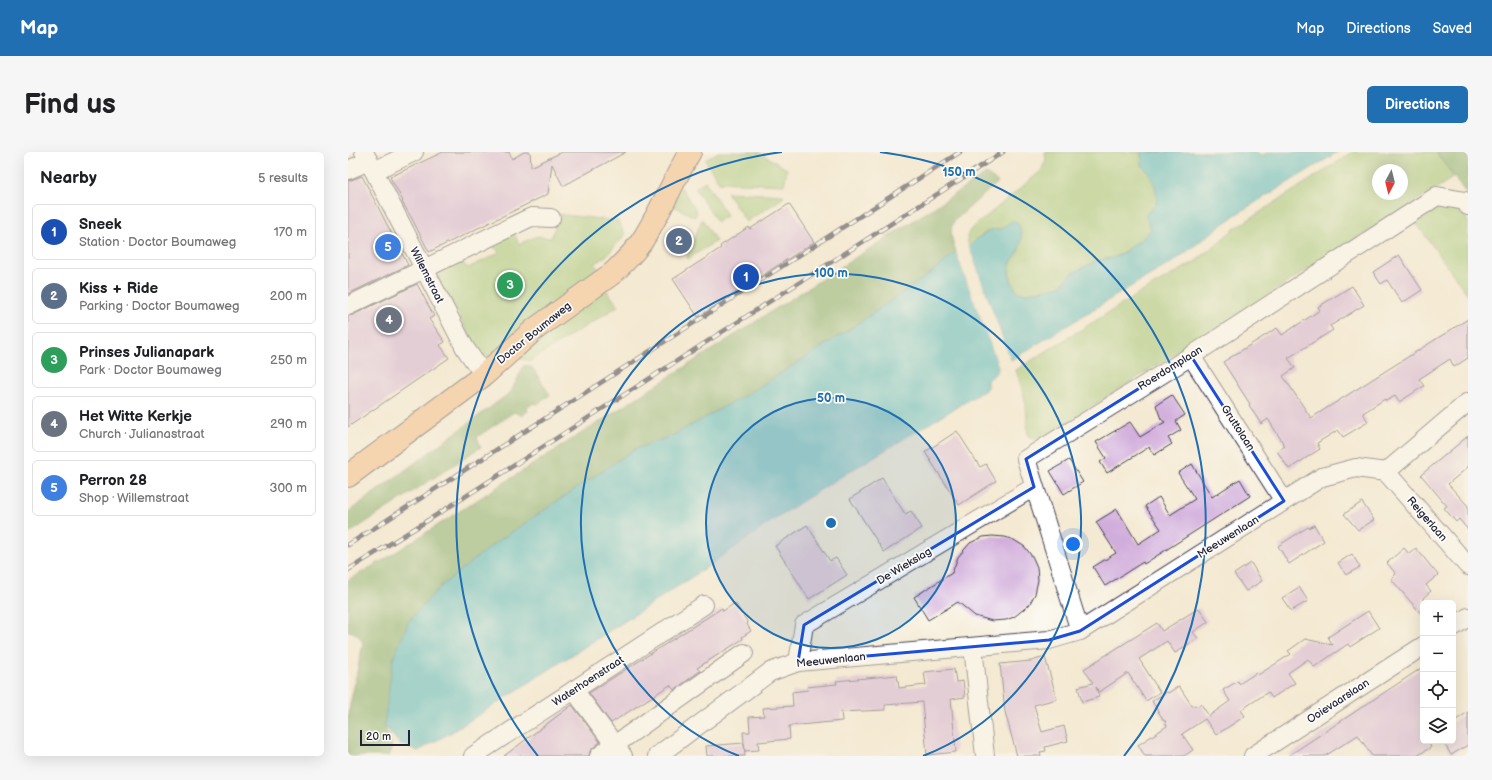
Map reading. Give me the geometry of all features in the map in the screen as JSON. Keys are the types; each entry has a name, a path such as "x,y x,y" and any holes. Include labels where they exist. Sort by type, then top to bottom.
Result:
{"main road":[{"name":"Doctor Boumaweg","path":"348,476 484,375 521,341 613,273 631,255 646,234 685,155"}],"street":[{"path":"348,170 369,161 414,152"},
{"name":"Willemstraat","path":"369,161 465,348 484,375"},
{"name":"Roerdomplaan","path":"1080,632 1026,459 1191,356 1437,196 1465,201 1468,206"},
{"path":"348,306 527,219 532,217 550,218"},
{"name":"Gruttolaan","path":"1191,356 1284,501"},
{"path":"1386,472 1468,402"},
{"name":"Meeuwenlaan","path":"664,754 770,672 798,662 1049,640 1080,632 1322,477 1356,468 1386,472"},
{"name":"Reigerlaan","path":"1386,472 1468,566"},
{"name":"De Wiekslag","path":"798,662 804,625 1034,486"},
{"name":"Waterhoenstraat","path":"473,756 704,606"},
{"path":"1456,625 1468,617"},
{"path":"973,647 985,756"},
{"name":"Ooievaarslaan","path":"1252,756 1420,648"},
{"path":"599,756 619,750 744,653"},
{"path":"574,690 619,750"}],"highlighted area":[{"path":"1191,356 1284,501 1080,631 1049,640 798,662 804,625 1034,487 1026,459"}],"green space":[{"path":"718,152 758,152 762,154 787,169 784,185 719,182 705,160"},
{"path":"1045,152 1141,152 1142,165 1149,173 1155,186 1157,199 1155,206 1145,215 1151,229 1144,237 1115,257 1096,261 1084,267 1070,275 1060,286 1028,293 1017,292 1009,270 1012,261 1019,250 1012,221 1001,229 989,230 969,247 967,237 970,230 1041,171 1046,160"},
{"path":"1353,152 1436,152 1454,177 1042,438 1035,439 1028,436 1026,404 1016,370 1140,293 1196,261 1234,229"},
{"path":"1436,152 1465,152 1468,156 1468,196"},
{"path":"986,174 998,182 954,221 951,233 956,252 938,268 847,331 753,391 672,436 635,449 491,546 440,587 409,621 384,725 392,747 388,756 348,756 348,715 363,643 357,635 348,631 348,580 385,559"},
{"path":"705,181 727,215 717,222 695,188"},
{"path":"681,187 697,212 695,217 671,205"},
{"path":"727,192 784,195 783,198 746,222"},
{"path":"1450,195 1468,221 1468,295 1413,219"},
{"path":"556,214 618,221 625,235 607,255 594,264 601,271 488,357 479,355 471,343 473,342 445,290 441,289 436,278 438,271 459,260 468,268 497,254 499,252 491,244 514,233 519,244 537,236 551,238 555,227 553,226"},
{"path":"702,219 716,241 688,259 687,257"},
{"path":"605,288 618,306 530,361 520,359 524,351"},
{"path":"524,365 532,367 550,395 536,405 535,402 527,408 528,411 521,416 519,413 514,412 477,437 481,447 348,534 348,512 511,392"}],"water":[{"path":"1141,152 1253,152 1261,155 1271,152 1338,152 1235,215 1173,262 1011,360 969,247 990,230 1001,229 1012,221 1017,222 1021,232 1021,242 1018,252 1010,264 1009,274 1017,292 1028,293 1060,286 1070,275 1084,267 1096,261 1115,257 1126,251 1144,237 1151,229 1145,215 1155,206 1157,199 1155,186 1149,173 1142,165"},
{"path":"956,252 999,367 995,374 987,381 987,389 842,476 776,518 707,567 639,612 452,732 418,751 399,743 384,725 393,659 409,621 440,587 491,546 635,449 672,436 753,391 847,331 938,268"}],"pier":[{"path":"969,247 1011,362 967,248"},
{"path":"956,252 958,252 1001,367 1000,370"}],"building":[{"path":"443,152 509,152 512,159 524,152 530,152 531,167 562,152 626,152 563,186 552,164 548,194 429,252 390,177"},
{"path":"362,176 408,265 348,294 348,181"},
{"path":"789,204 814,242 698,317 673,279 721,248 720,246 749,227 750,229"},
{"path":"1399,255 1422,290 1402,303 1387,280 1381,284 1373,272"},
{"path":"417,284 434,316 429,319 445,342 440,345 449,358 348,427 348,316"},
{"path":"1352,286 1364,305 1330,326 1333,330 1288,358 1295,368 1283,376 1311,418 1468,319 1468,358 1454,367 1450,359 1419,379 1424,386 1399,402 1395,396 1386,401 1385,399 1363,413 1368,422 1343,437 1338,430 1317,443 1320,449 1289,469 1277,451 1285,446 1268,419 1261,424 1223,362 1277,328 1282,335 1320,310 1318,307"},
{"path":"1172,395 1185,415 1176,421 1181,430 1168,438 1172,444 1154,455 1149,447 1107,473 1100,462 1106,458 1096,442 1130,422 1140,437 1165,422 1161,419 1156,405"},
{"path":"957,431 980,467 986,464 996,481 959,505 925,452"},
{"path":"1468,436 1468,467 1448,484 1468,506 1468,530 1459,519 1456,522 1444,508 1447,506 1421,475"},
{"path":"1069,460 1083,482 1064,494 1050,471"},
{"path":"1192,464 1212,497 1240,479 1250,496 1144,564 1143,562 1105,586 1093,567 1116,553 1096,522 1117,509 1138,544 1161,529 1145,506 1159,497 1170,515 1195,499 1178,473"},
{"path":"882,478 905,514 911,511 922,528 884,552 850,499"},
{"path":"1362,502 1374,520 1358,530 1344,514"},
{"path":"807,525 830,561 836,558 847,575 809,599 775,546"},
{"path":"1314,525 1324,541 1289,564 1278,546 1308,527 1309,528"},
{"path":"983,537 1005,537 1014,540 1025,547 1033,558 1037,567 1038,580 1035,594 1029,605 1014,617 1006,620 992,621 975,616 958,602 928,620 914,597 952,573 958,557 970,543"},
{"path":"1404,548 1409,554 1416,548 1438,575 1426,585 1431,591 1423,598 1423,600 1420,600 1420,613 1391,579 1396,574 1387,563"},
{"path":"1352,554 1360,567 1346,575 1338,563"},
{"path":"1251,563 1262,581 1246,591 1234,574"},
{"path":"1299,587 1308,601 1291,611 1282,598"},
{"path":"735,603 748,623 747,624 751,631 742,637 743,639 697,668 700,671 674,690 670,685 611,723 589,693 722,608 723,611"},
{"path":"1199,608 1208,622 1193,632 1198,638 1175,653 1167,641 1139,659 1160,692 1146,701 1128,673 1099,692 1096,687 1099,697 1082,702 1078,687 1093,683 1084,669 1157,623 1162,631"},
{"path":"1368,611 1379,628 1350,647 1348,644 1314,667 1308,659 1288,673 1295,683 1272,698 1268,692 1241,710 1245,716 1216,735 1205,719 1182,734 1193,750 1184,756 1145,756 1138,745 1167,726 1166,721 1164,721 1152,701 1167,692 1168,693 1179,686 1192,706 1195,705 1197,707 1201,704 1209,716 1230,701 1223,690 1238,681 1239,684 1256,673 1258,675 1291,654 1288,651 1305,639 1333,645 1328,637"},
{"path":"1045,657 1057,699 1034,705 1042,732 1064,726 1068,741 1045,747 1046,751 1040,752 1041,756 1017,756 1005,712 1000,664 1031,661"},
{"path":"954,669 956,682 963,681 965,697 951,699 956,752 927,755 922,702 885,705 885,710 841,712 842,721 789,726 790,739 758,742 759,750 745,751 743,732 750,732 749,717 764,716 763,708 793,706 792,692 808,690 807,687 837,684 836,681 897,675 899,688 926,685 924,672"},
{"path":"1420,669 1420,744 1429,744 1431,747 1417,756 1372,756 1358,735 1325,756 1288,756"},
{"path":"572,705 600,742 590,751 589,756 504,756"},
{"path":"1468,712 1468,745 1451,755 1445,744 1456,744 1456,720"},
{"path":"744,743 745,756 707,756 706,746"}],"railway":[{"path":"348,545 960,152"},
{"path":"348,570 438,514 1003,152"}],"place":[{"name":"Kiss + Ride","path":"679,241"},
{"name":"Perron 28","path":"388,247"},
{"name":"Sneek","path":"746,277"},
{"name":"Prinses Julianapark","path":"510,285"},
{"name":"Het Witte Kerkje","path":"389,320"}]}
